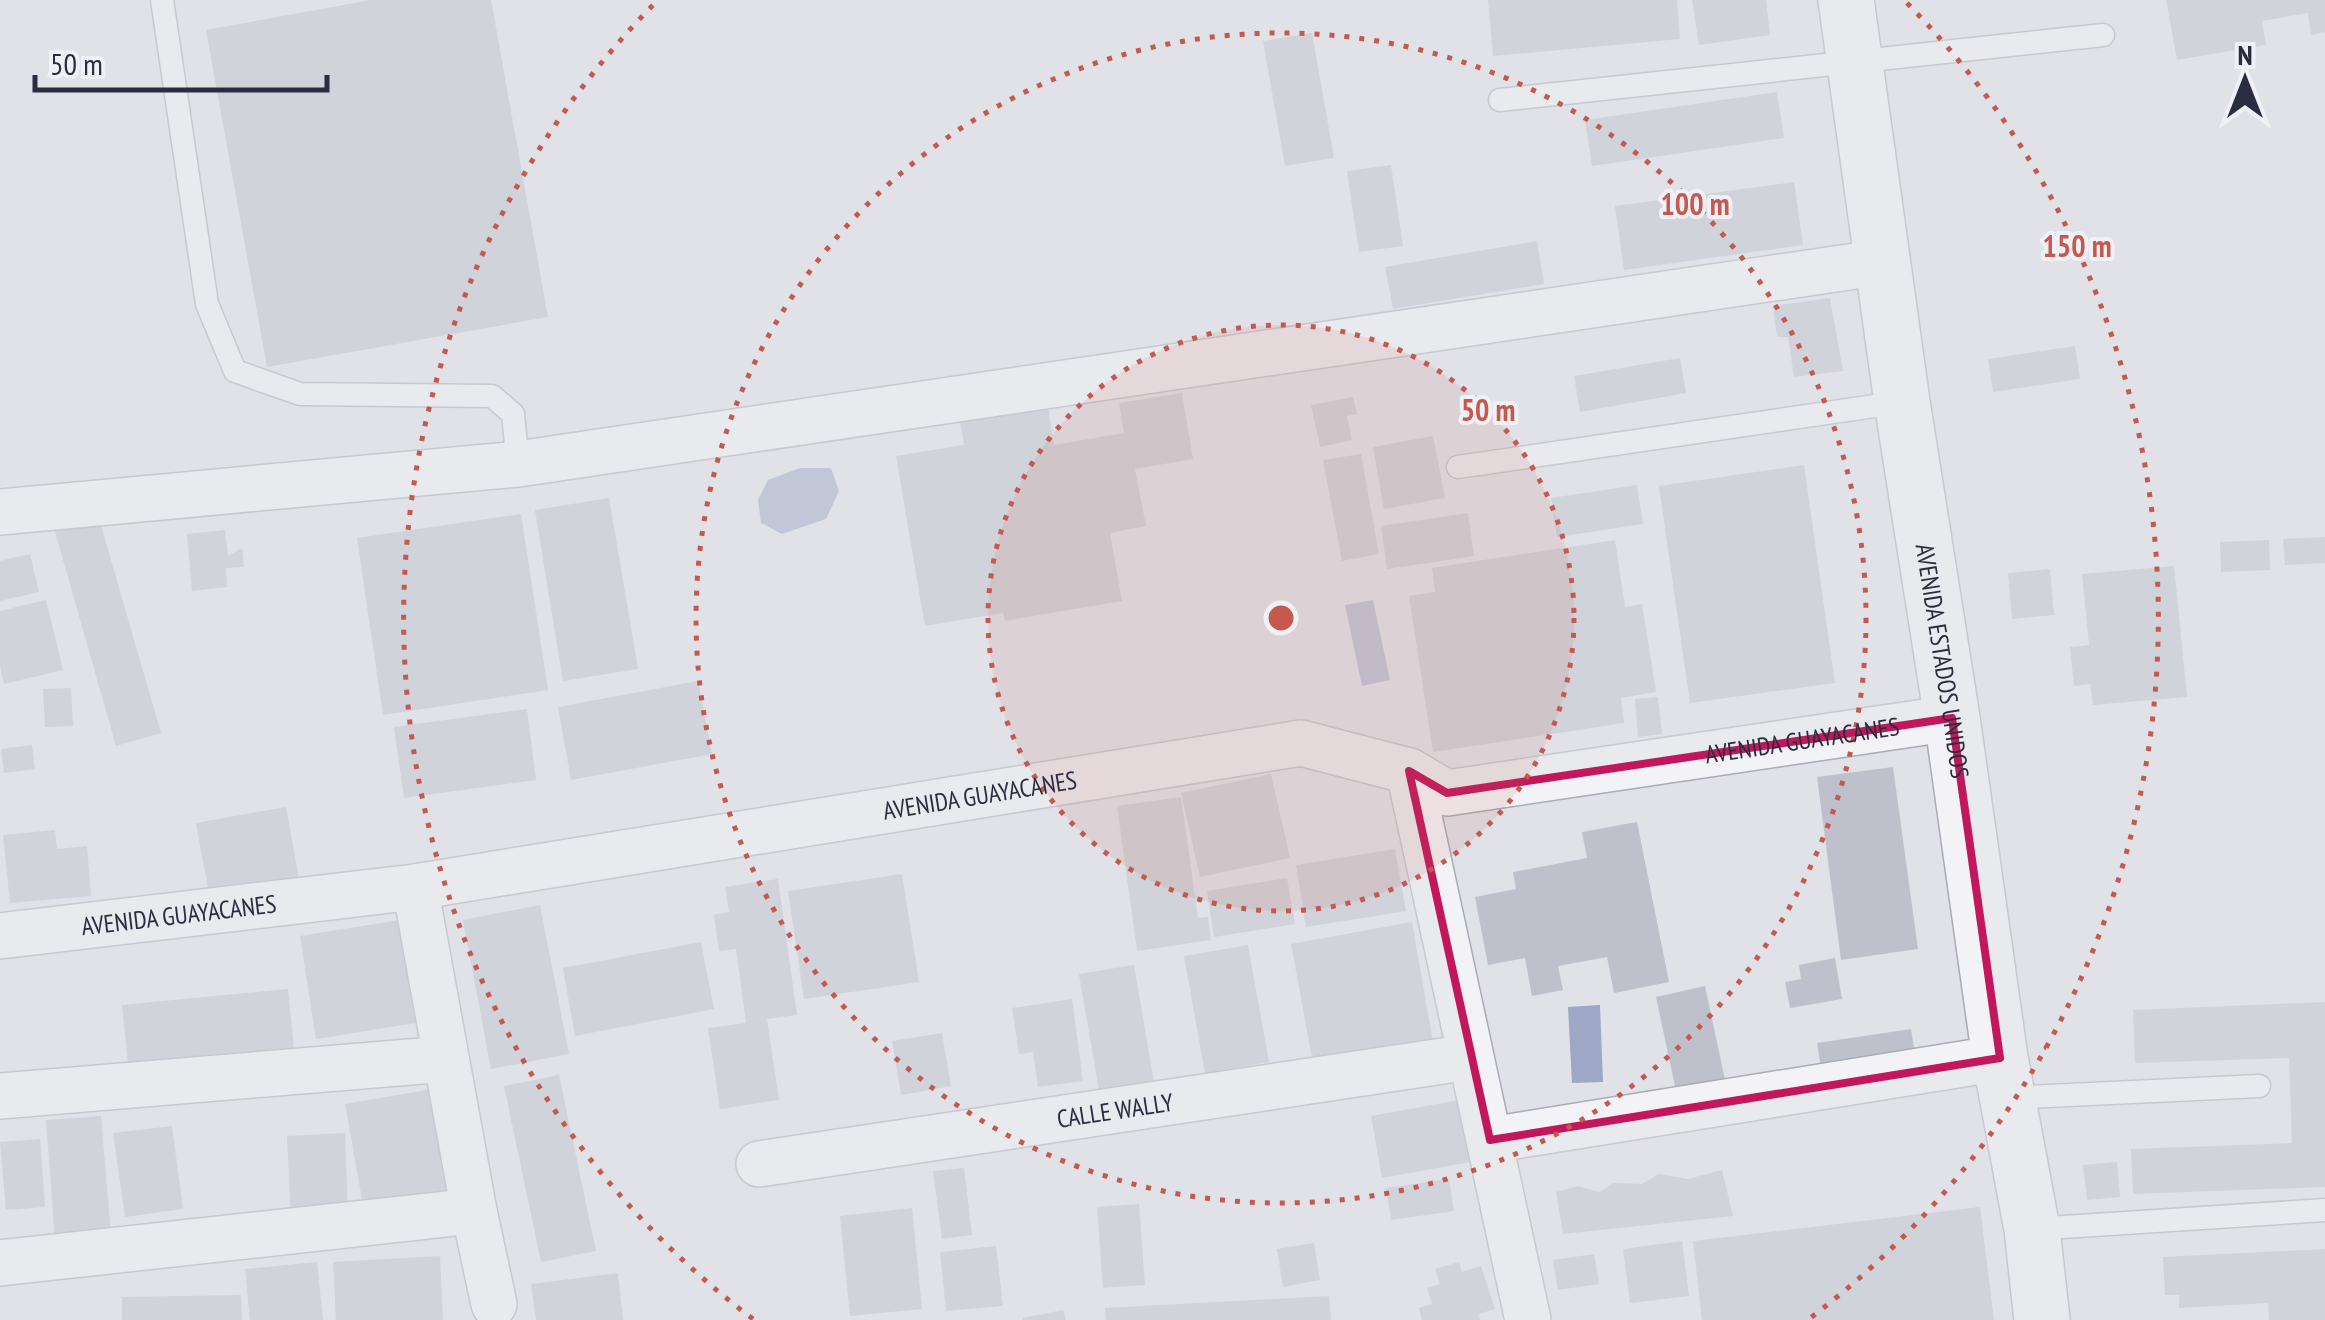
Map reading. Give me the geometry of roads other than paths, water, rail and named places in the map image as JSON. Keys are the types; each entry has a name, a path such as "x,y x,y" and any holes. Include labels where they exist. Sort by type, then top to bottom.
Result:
{"street":[{"name":"AVENIDA ESTADOS UNIDOS","path":"1846,0 1902,402 2004,1078 2032,1228 2042,1320"},
{"path":"0,512 518,464 1882,262"},
{"name":"AVENIDA GUAYACANES","path":"0,936 415,887 1302,743 1409,770 1447,793 1952,718"},
{"path":"1409,770 1528,1320"},
{"path":"415,887 494,1304"},
{"name":"CALLE WALLY","path":"760,1164 1469,1057"},
{"path":"0,1096 446,1059"},
{"path":"1490,1140 2004,1078"},
{"path":"0,1263 474,1211"}],"lane":[{"path":"162,0 207,304 235,371 300,394 492,396 513,414 518,464"},
{"path":"1500,100 2102,36"},
{"path":"1458,467 1902,402"},
{"path":"2004,1078 2259,1086"},
{"path":"2032,1228 2325,1210"}],"water":[{"path":"800,468 831,468 839,491 826,519 782,534 761,523 758,500 768,480"},
{"path":"1373,600 1390,680 1362,686 1345,605"},
{"path":"1600,1005 1603,1082 1572,1083 1568,1007"}]}
